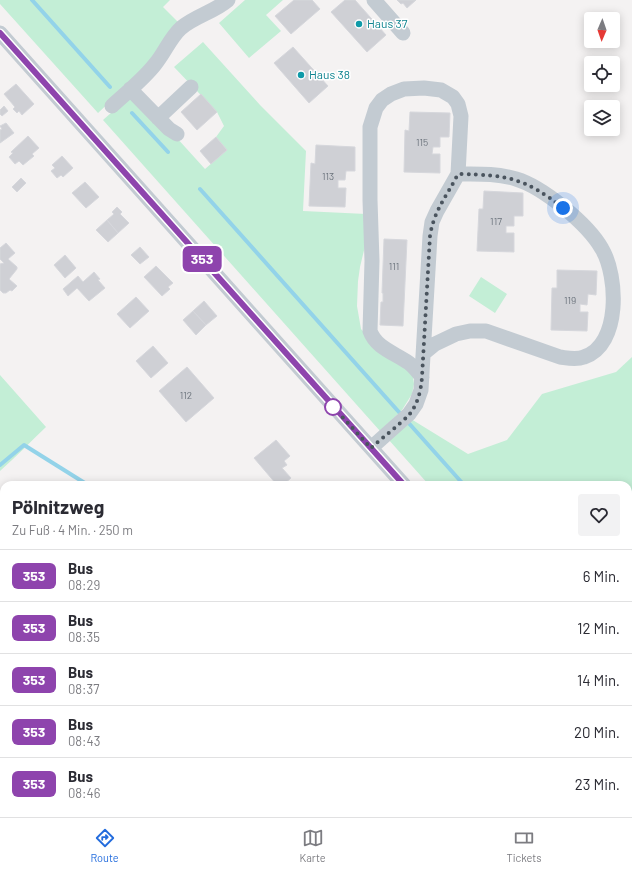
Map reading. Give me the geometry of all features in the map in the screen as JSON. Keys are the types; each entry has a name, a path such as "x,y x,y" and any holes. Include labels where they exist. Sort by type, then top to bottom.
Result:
{"street":[{"path":"112,106 156,64 173,36 181,28 228,0"},
{"path":"374,0 403,33"},
{"path":"2,40 400,481"},
{"path":"158,118 191,87"},
{"path":"371,448 409,414 416,404 421,390 424,353 430,236 432,222 458,174 461,116 458,104 453,97 440,90 424,88 404,89 391,94 382,100 376,108 370,127 372,261 370,330 372,337 377,343 410,364 422,377"},
{"path":"130,89 169,129 177,134"},
{"path":"424,353 435,344 456,334 470,331 486,331 560,357 572,359 584,357 593,352 604,340 613,313 614,295 608,264 603,249 580,222 540,191 517,179 504,176 458,174"}],"green space":[{"path":"0,0 170,0 163,7 180,24 150,64 98,113 0,4"},
{"path":"245,0 283,0 266,15 281,31 249,58 219,23"},
{"path":"203,42 260,105 306,151 303,211 366,214 366,242 358,281 357,306 361,329 377,347 402,363 413,376 414,384 412,394 402,410 380,431 103,120 130,96 176,137 205,169 227,150 216,137 224,126 217,112 174,67"},
{"path":"481,277 507,294 495,313 469,296"},
{"path":"632,357 632,481 425,481 388,439 411,419 468,454 507,440 542,394 616,372"},
{"path":"0,375 46,427 0,471"}],"building":[{"path":"294,0 312,0 320,9 291,34 275,16"},
{"name":"Haus 37","path":"345,0 355,0 386,35 367,52 331,12"},
{"path":"397,0 416,0 407,8 403,3 401,4"},
{"name":"Haus 38","path":"293,47 328,86 309,103 274,63"},
{"path":"16,84 34,104 22,115 19,111 17,113 13,109 15,107 4,94"},
{"path":"201,94 217,112 197,130 181,112"},
{"path":"4,106 8,111 2,116 0,114 0,110"},
{"path":"410,112 450,113 449,137 440,137 440,147 433,147 432,154 440,154 440,173 404,172 405,130 409,131"},
{"path":"6,123 14,133 0,143 0,130 2,129 0,126"},
{"path":"28,136 39,148 32,154 34,156 23,165 19,161 15,164 9,157 13,153 11,152"},
{"path":"216,137 227,150 211,164 200,151"},
{"path":"316,145 355,147 355,171 346,171 345,180 338,180 338,188 346,188 345,207 309,206 311,163 315,164"},
{"path":"62,156 73,168 63,177 61,175 57,178 51,171 55,168 52,165"},
{"path":"21,178 26,183 17,192 12,187"},
{"path":"85,182 99,197 86,208 72,193"},
{"path":"484,191 523,193 523,216 514,216 514,226 506,226 506,233 514,233 514,252 477,251 479,209 483,209"},
{"path":"117,207 122,212 120,214 129,223 118,233 107,220 114,214 112,212"},
{"path":"107,220 118,233 108,242 96,230"},
{"path":"384,239 407,240 403,326 380,325 381,302 383,302"},
{"path":"6,243 15,253 8,259 17,267 17,269 9,279 17,286 12,291 10,290 3,293 0,290 0,264 4,263 0,259 0,248"},
{"path":"140,247 149,257 140,264 131,255"},
{"path":"65,255 76,268 65,278 54,265"},
{"path":"156,266 173,283 168,287 170,289 162,296 144,277"},
{"path":"557,270 597,271 596,295 588,294 587,305 580,304 580,312 588,312 587,331 551,330 552,288 557,288"},
{"path":"94,272 100,279 98,280 105,288 89,301 77,288 68,296 63,289 78,276 83,282"},
{"path":"136,297 149,311 130,328 117,314"},
{"path":"204,301 217,316 206,325 193,311"},
{"path":"193,311 206,325 196,335 183,320"},
{"path":"153,346 168,363 151,378 136,361"},
{"path":"187,367 214,398 186,422 159,391"},
{"path":"276,440 290,456 284,461 287,465 282,468 291,478 288,481 274,481 254,458"}],"waterway":[{"path":"32,0 110,87"},
{"path":"132,113 168,152"},
{"path":"200,189 460,481"},
{"path":"0,465 24,445 82,481"}],"bus line":[{"name":"353","path":"0,33 400,481"}],"place":[{"name":"Haus 37","path":"359,24"},
{"name":"Haus 38","path":"301,75"}],"route":[{"path":"333,407 371,448 409,414 416,404 421,390 432,222 458,174 482,174 517,179 540,191 563,208"}]}
